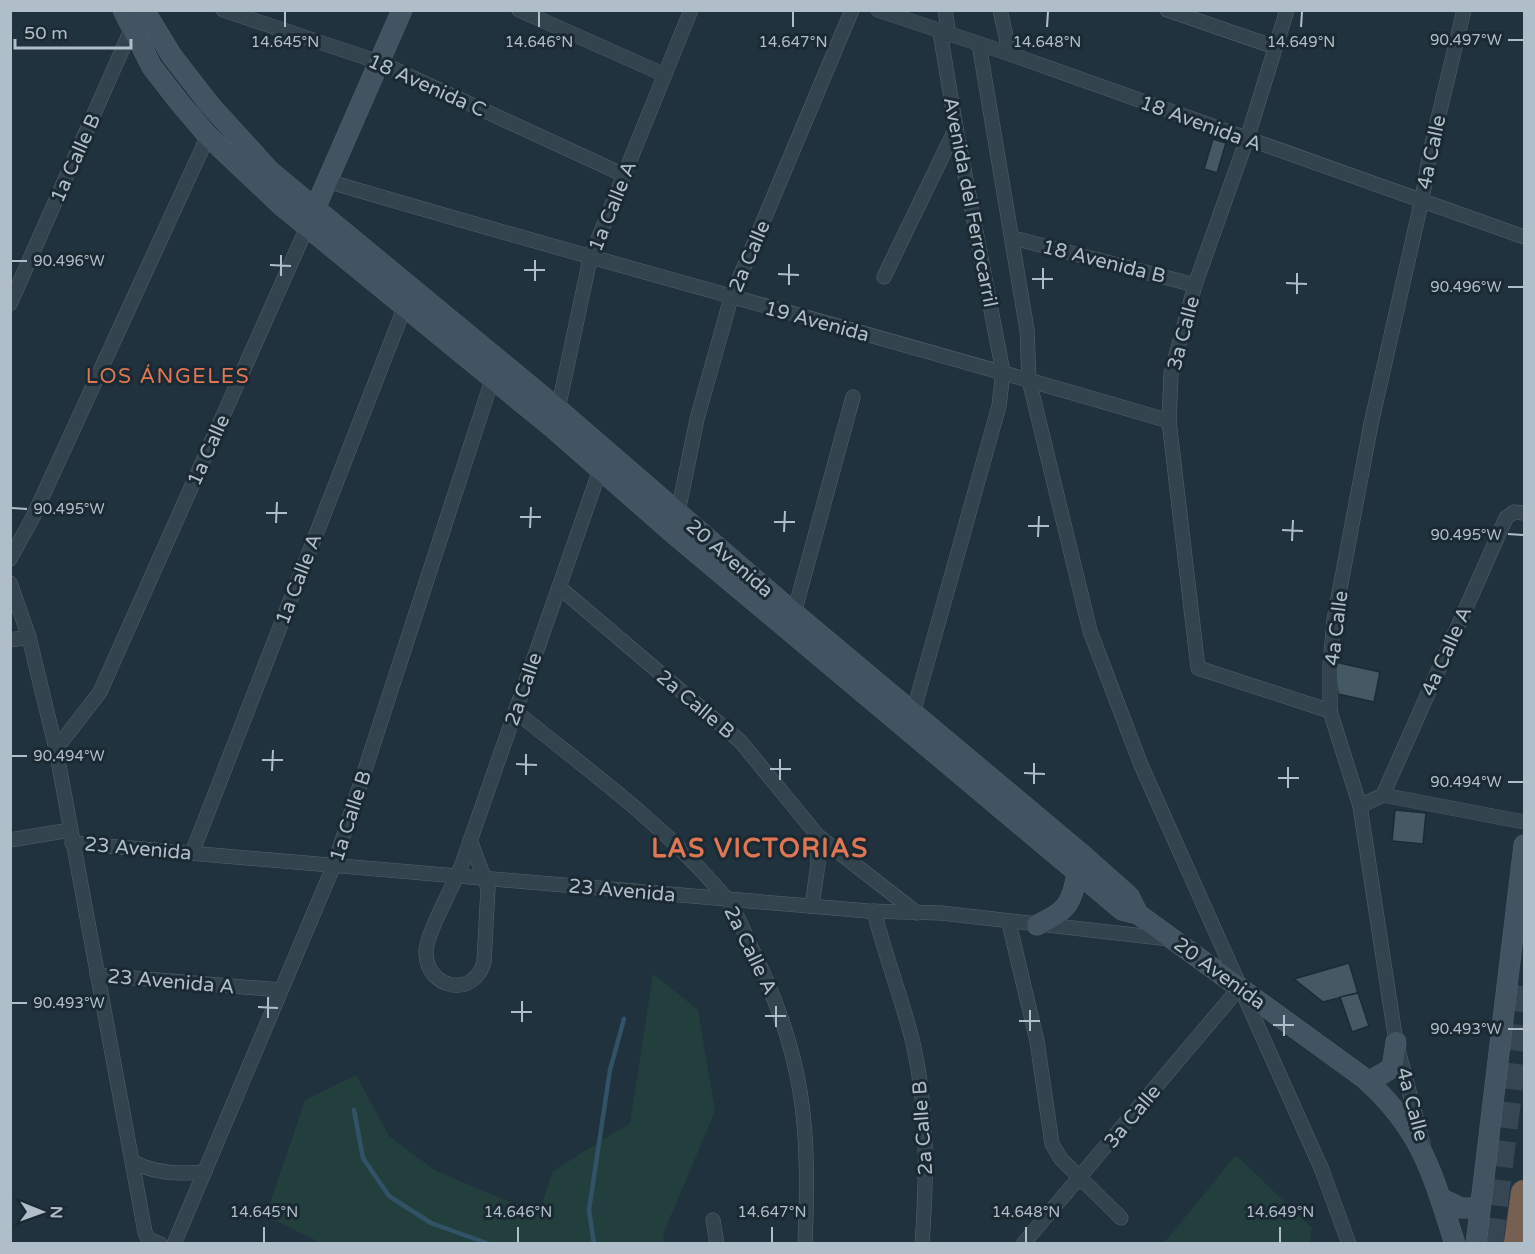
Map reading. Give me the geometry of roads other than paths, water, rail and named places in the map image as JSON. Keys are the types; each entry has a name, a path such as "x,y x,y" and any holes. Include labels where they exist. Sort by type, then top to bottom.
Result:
{"highway":[{"path":"1517,1244 1524,1193"}],"street":[{"path":"123,10 131,30 152,67 208,136 283,207 311,217"},
{"name":"18 Avenida C","path":"223,10 379,62 624,175"},
{"name":"1a Calle","path":"56,749 100,692 402,10"},
{"path":"519,10 665,75"},
{"name":"1a Calle A","path":"558,410 590,259 691,10"},
{"name":"2a Calle","path":"678,512 700,408 731,298 852,10"},
{"name":"18 Avenida A","path":"878,10 1010,54 1524,237"},
{"name":"Avenida del Ferrocarril","path":"945,10 945,33 956,129 1003,372"},
{"path":"1000,10 1010,54"},
{"path":"1167,10 1275,47"},
{"name":"3a Calle","path":"1287,10 1247,139 1195,285 1170,374 1169,421 1198,668 1329,711"},
{"name":"4a Calle","path":"1455,1244 1427,1159 1396,1042 1360,806 1329,711 1334,620 1371,424 1422,199 1430,152 1464,10"},
{"path":"131,30 146,15 172,56 210,105 311,217"},
{"name":"1a Calle B","path":"10,304 131,30"},
{"name":"Avenida del Ferrocarril","path":"979,44 1028,330 1029,380 1090,632 1141,765 1334,1197 1349,1244"},
{"path":"884,277 956,129"},
{"path":"10,559 33,517 208,136"},
{"name":"19 Avenida","path":"327,181 590,259 1003,372 1169,421"},
{"name":"20 Avenida","path":"311,217 405,306 493,377 789,632 911,721 1129,896 1138,914"},
{"name":"20 Avenida","path":"311,217 558,410 678,512 794,614 1077,872 1122,909 1138,914 1368,1082 1390,1102 1427,1159"},
{"name":"18 Avenida B","path":"1013,238 1195,285"},
{"name":"1a Calle A","path":"192,853 405,306"},
{"path":"911,721 999,405 1003,372"},
{"name":"1a Calle B","path":"174,1244 334,865 493,377"},
{"path":"794,614 853,397"},
{"name":"2a Calle","path":"470,840 485,878 488,896 482,971 472,982 456,986 435,979 429,970 426,950 458,876 470,840 515,711 600,470"},
{"name":"4a Calle A","path":"1383,795 1504,522 1519,513"},
{"name":"23 Avenida","path":"10,583 29,637 56,749 134,1162 154,1241"},
{"name":"2a Calle B","path":"559,587 741,742 818,836 917,913"},
{"path":"10,640 29,637"},
{"name":"2a Calle A","path":"515,711 651,821 728,899 772,993 797,1065 808,1154 805,1244"},
{"path":"1360,806 1383,795 1524,822"},
{"path":"10,840 71,836"},
{"name":"23 Avenida","path":"71,836 192,853 874,911 941,913 1009,923 1172,939"},
{"path":"812,906 818,864 818,836"},
{"path":"1476,1244 1524,845"},
{"path":"1037,925 1059,915 1074,895 1077,872"},
{"name":"2a Calle B","path":"874,911 913,1044 919,1076 926,1191 922,1244"},
{"path":"1009,923 1037,1041 1049,1135 1056,1154 1122,1218"},
{"name":"23 Avenida A","path":"97,975 281,990"},
{"name":"3a Calle","path":"1023,1244 1240,987"},
{"path":"1368,1082 1392,1068 1396,1042"},
{"path":"134,1162 149,1170 178,1174 205,1172"},
{"path":"1440,1198 1461,1208 1480,1208"},
{"path":"713,1220 717,1244"}],"waterway":[{"path":"594,1244 589,1210 610,1070 624,1019"},
{"path":"354,1110 363,1158 389,1196 431,1223 489,1244"}],"tunnel":[{"path":"1490,1244 1524,974"}],"district":[{"name":"LOS ÁNGELES","path":"168,376"},
{"name":"LAS VICTORIAS","path":"760,848"}]}
